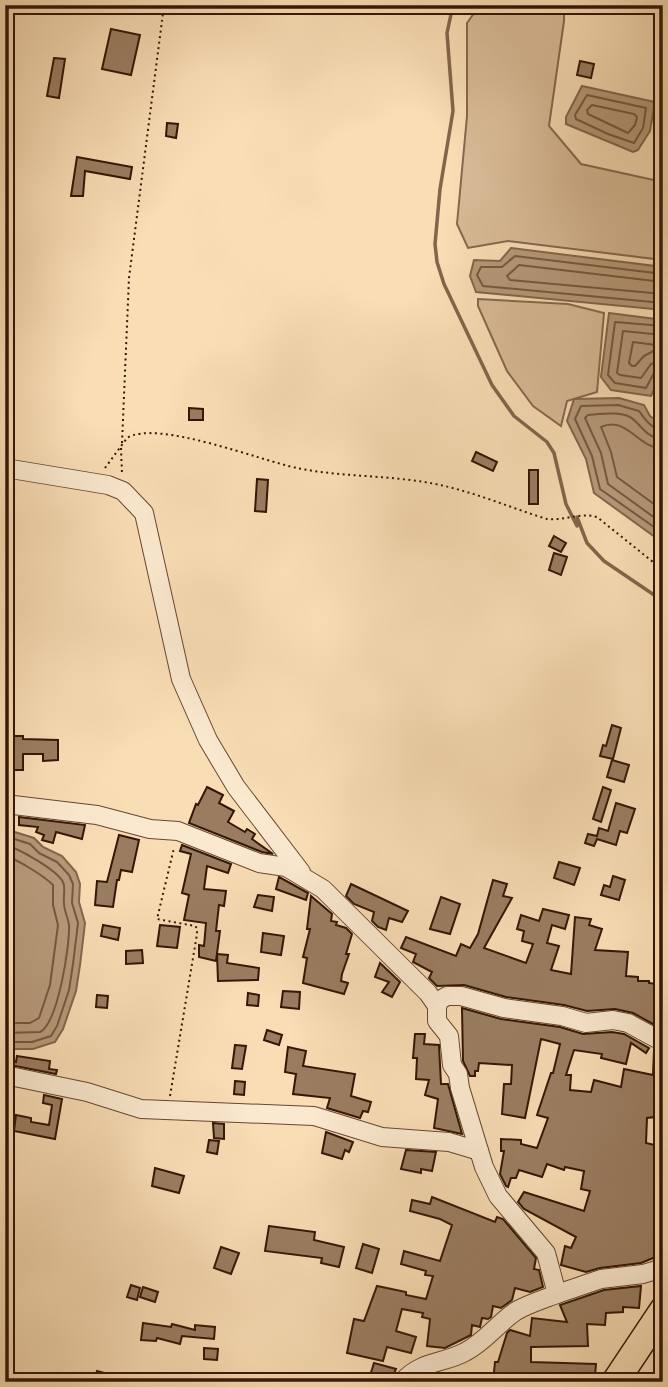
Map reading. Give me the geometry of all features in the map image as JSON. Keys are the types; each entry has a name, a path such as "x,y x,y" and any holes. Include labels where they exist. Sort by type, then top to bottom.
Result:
{"highway":[{"path":"615,1382 663,1310"},
{"path":"634,1382 663,1341"}],"street":[{"path":"5,468 108,485 130,496 144,513 181,679 208,740 236,787 304,876"},
{"path":"5,804 97,815 150,829 178,831 260,863 286,867 323,889 428,993 437,1006"},
{"path":"557,1294 546,1253 498,1196 484,1167 458,1074 452,1065 449,1036 437,1021 437,1006 440,1000 447,996 461,996 504,1008 562,1016 586,1023 613,1020 628,1023 663,1042"},
{"path":"5,1075 87,1092 141,1109 314,1116 382,1137 449,1142 479,1151"},
{"path":"402,1382 432,1362 463,1354 478,1345 517,1310 601,1279 643,1274 663,1268"}],"path":[{"path":"130,496 120,460 129,278 164,5"},
{"path":"104,469 113,461 127,438 140,433 190,439 311,471 433,484 547,519 591,515 663,570"},
{"path":"170,1111 170,1092 197,934 195,926 157,919 178,831"}],"shaded area":[{"path":"480,5 564,5 549,126 581,164 663,182 663,260 508,241 468,248 457,224 467,116 467,23"},
{"path":"478,299 568,304 604,313 597,392 567,401 561,426 533,406 507,371 478,306"}],"water":[{"path":"582,86 655,102 650,131 638,150 633,152 566,124 566,117"},
{"path":"511,248 663,267 663,310 476,292 470,276 474,260 500,261"},
{"path":"609,313 663,320 661,369 651,396 611,390 601,377"},
{"path":"619,398 644,405 650,416 663,425 663,532 655,537 594,493 586,459 567,421 574,399"},
{"path":"5,829 34,838 43,847 62,856 76,872 80,884 79,902 85,923 76,991 63,1029 55,1042 33,1049 5,1049"}],"building":[{"path":"111,29 140,35 131,75 102,69"},
{"path":"54,58 65,59 59,98 47,96"},
{"path":"580,61 594,64 591,78 577,75"},
{"path":"167,123 178,124 176,138 166,136"},
{"path":"77,157 132,167 130,179 85,171 83,196 71,196"},
{"path":"189,408 203,409 203,420 189,420"},
{"path":"476,452 497,462 493,471 472,461"},
{"path":"529,470 538,470 538,504 529,504"},
{"path":"257,479 268,480 266,512 255,511"},
{"path":"554,536 566,543 561,552 549,546"},
{"path":"554,553 567,557 561,575 549,570"},
{"path":"612,725 621,728 613,759 600,756"},
{"path":"12,736 58,740 58,760 43,761 43,754 23,754 23,770 5,770 5,757 12,757"},
{"path":"612,760 629,765 624,782 607,777"},
{"path":"207,787 223,795 219,803 234,811 228,822 245,832 247,829 255,834 252,839 273,854 189,823 196,804 198,805"},
{"path":"603,787 611,790 601,822 593,819"},
{"path":"616,803 635,809 627,833 620,831 616,845 597,839 594,846 585,843 588,834 597,836 599,828 608,831"},
{"path":"19,817 85,825 82,839 56,832 53,843 42,840 44,835 36,832 38,827 19,825"},
{"path":"119,835 139,840 132,872 121,870 113,907 95,905 97,881 107,882"},
{"path":"182,845 231,864 228,873 207,866 204,889 226,891 224,906 219,905 216,931 220,931 216,961 199,957 199,945 204,946 206,923 184,920 189,895 182,893 191,854 180,851"},
{"path":"559,862 580,868 574,885 554,878"},
{"path":"613,876 625,880 619,900 601,895 604,885 610,887"},
{"path":"279,877 308,893 306,900 276,889"},
{"path":"493,880 507,884 503,896 512,898 484,948 526,963 533,944 522,941 524,931 517,929 521,915 539,921 543,909 569,915 565,929 552,925 547,943 559,946 551,970 571,974 575,917 591,919 589,925 602,929 595,950 628,952 626,976 638,977 638,981 649,981 656,984 656,987 663,987 662,1029 633,1013 615,1009 587,1011 506,997 464,985 437,986 429,978 432,972 413,962 416,954 401,948 406,937 456,956 461,944 470,948 478,934"},
{"path":"351,884 408,911 402,922 389,918 386,930 378,927 372,921 374,912 354,904 346,896"},
{"path":"258,895 274,897 272,911 254,907"},
{"path":"311,896 332,914 331,921 337,922 336,925 346,928 352,934 341,981 348,983 344,994 303,983 307,958 303,957 310,929 307,929"},
{"path":"441,897 460,904 450,934 430,929"},
{"path":"103,925 120,928 118,940 101,936"},
{"path":"160,925 180,927 177,948 157,946"},
{"path":"263,933 284,936 281,955 261,952"},
{"path":"142,950 143,963 126,964 126,951"},
{"path":"217,954 228,955 227,963 259,968 258,980 218,981"},
{"path":"380,963 400,982 392,997 382,992 389,982 375,977"},
{"path":"283,991 300,992 299,1009 281,1007"},
{"path":"248,993 259,995 258,1006 247,1005"},
{"path":"97,995 108,996 107,1008 96,1007"},
{"path":"462,1008 501,1019 560,1027 583,1034 624,1034 649,1048 646,1053 631,1043 626,1064 601,1058 602,1054 574,1050 566,1075 571,1075 570,1090 591,1092 594,1080 621,1087 624,1069 653,1075 654,1050 663,1053 663,1116 647,1118 646,1143 663,1147 663,1254 641,1263 586,1272 561,1265 565,1246 571,1248 576,1237 524,1209 518,1202 524,1192 584,1211 590,1191 581,1189 584,1171 565,1167 564,1170 547,1164 542,1177 519,1170 516,1178 511,1178 508,1187 500,1174 504,1151 501,1151 501,1139 521,1140 521,1144 537,1148 548,1118 537,1115 553,1073 560,1044 541,1039 525,1118 502,1114 504,1084 511,1084 512,1065 479,1063 475,1076 470,1076 463,1061"},
{"path":"267,1030 282,1035 279,1045 264,1040"},
{"path":"415,1034 425,1034 424,1044 439,1045 441,1084 448,1084 462,1134 434,1128 438,1099 425,1095 429,1080 416,1079 417,1058 413,1058"},
{"path":"235,1045 246,1046 242,1069 232,1068"},
{"path":"288,1047 306,1051 303,1066 355,1074 351,1096 371,1102 368,1112 363,1111 360,1118 327,1108 330,1098 293,1094 296,1074 285,1072"},
{"path":"17,1056 50,1061 49,1069 57,1070 56,1074 5,1064 5,1060 16,1062"},
{"path":"235,1081 245,1082 244,1095 234,1094"},
{"path":"44,1095 62,1099 55,1139 14,1131 16,1115 31,1118 31,1122 49,1125 52,1105 43,1103"},
{"path":"213,1123 224,1124 224,1139 214,1138"},
{"path":"326,1132 353,1142 349,1152 345,1150 342,1159 322,1153"},
{"path":"209,1140 219,1141 217,1154 207,1152"},
{"path":"406,1150 436,1152 432,1171 421,1169 421,1173 401,1169"},
{"path":"155,1168 184,1176 179,1193 152,1186"},
{"path":"432,1197 495,1222 497,1217 503,1219 536,1258 534,1269 539,1270 543,1287 530,1292 515,1288 512,1300 501,1308 493,1306 491,1317 482,1318 480,1327 472,1325 471,1335 445,1348 427,1346 430,1319 422,1317 423,1313 402,1309 396,1331 416,1337 411,1353 387,1347 383,1361 347,1353 354,1319 364,1321 377,1286 426,1299 433,1276 425,1275 426,1271 401,1264 404,1251 440,1261 452,1225 410,1211 412,1200 430,1204"},
{"path":"269,1226 315,1232 314,1240 344,1247 339,1267 321,1263 322,1258 265,1251"},
{"path":"363,1244 379,1249 372,1273 356,1268"},
{"path":"221,1247 239,1253 231,1274 214,1268"},
{"path":"131,1285 140,1288 137,1300 127,1297"},
{"path":"641,1286 639,1308 623,1307 623,1312 606,1313 605,1325 587,1324 588,1346 531,1347 531,1362 596,1364 595,1376 577,1375 576,1382 512,1379 511,1382 493,1382 495,1362 498,1362 510,1330 530,1336 532,1318 567,1322 560,1305 604,1290"},
{"path":"143,1287 158,1292 155,1302 140,1297"},
{"path":"143,1323 171,1327 172,1324 195,1330 195,1325 215,1327 214,1339 182,1336 180,1344 157,1338 156,1341 141,1340"},
{"path":"204,1348 218,1349 217,1360 204,1359"},
{"path":"374,1363 396,1369 391,1381 385,1379 384,1382 368,1382"},
{"path":"97,1371 126,1379 126,1382 94,1382"}],"waterway":[{"path":"453,5 447,33 453,111 440,189 435,244 444,284 492,385 514,416 547,442 554,453 566,504 577,526 577,517 587,543 604,561 663,601"},
{"path":"663,764 658,796 663,827"}]}
